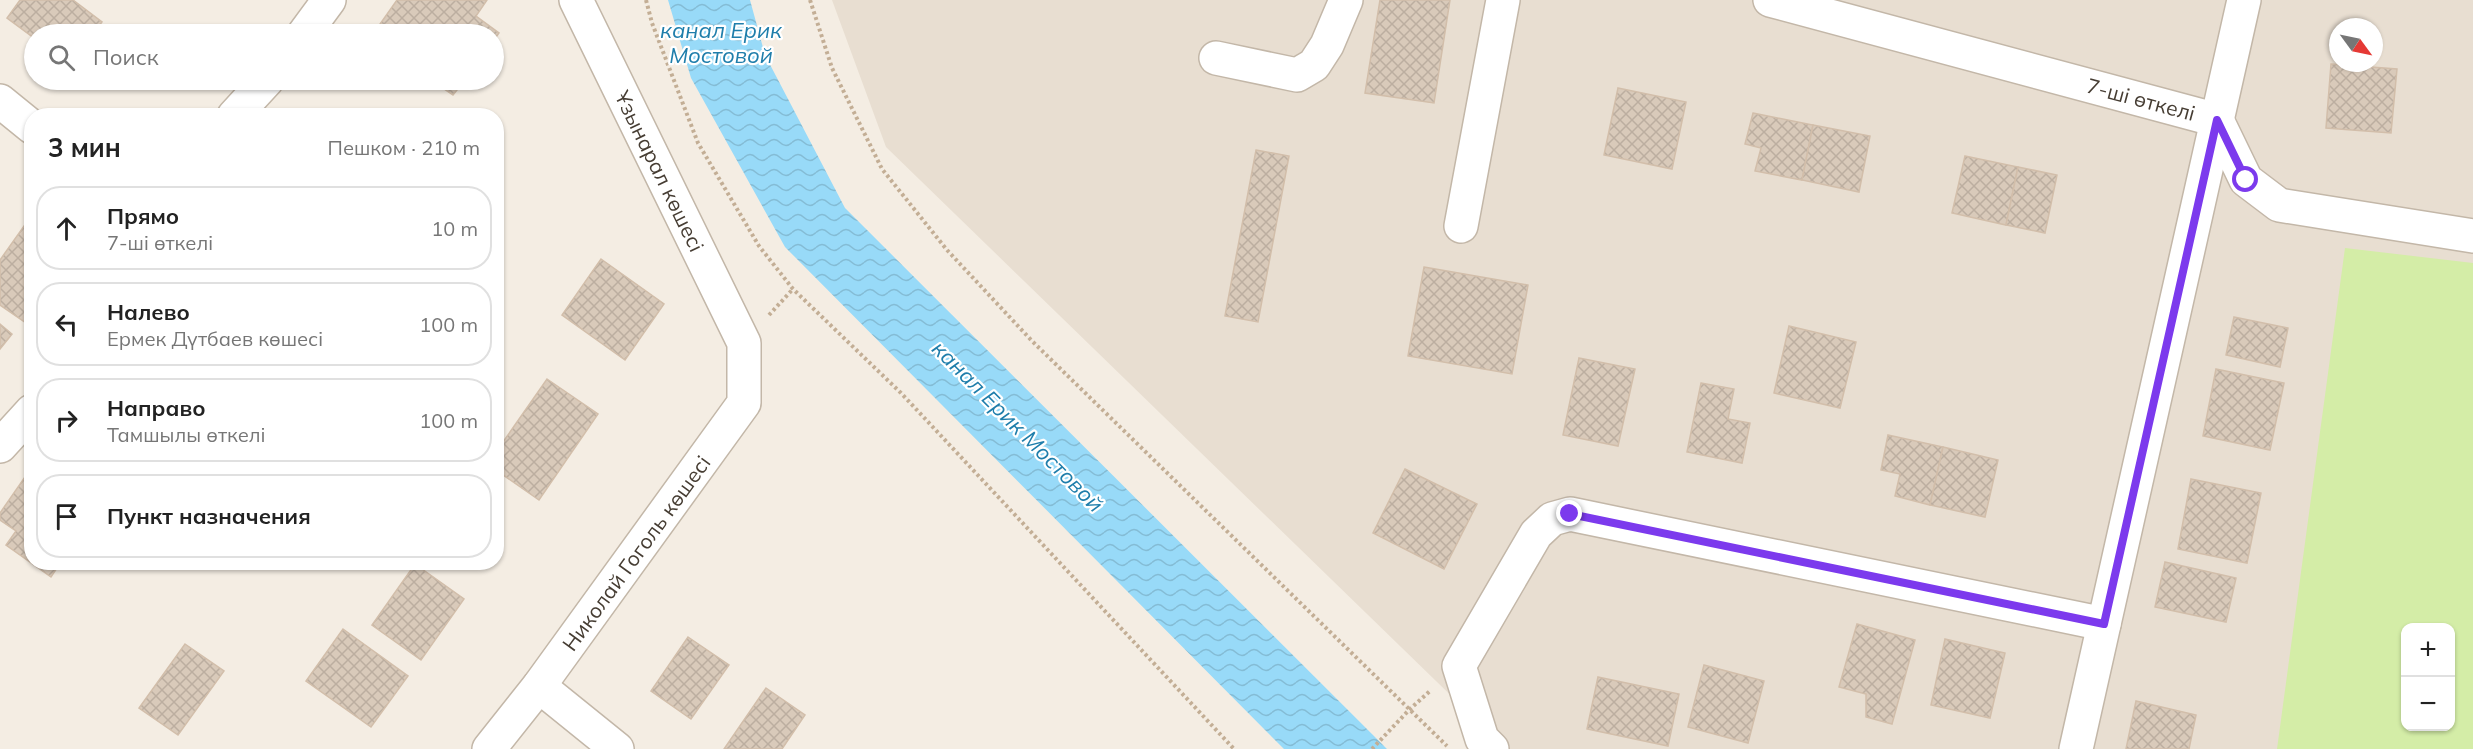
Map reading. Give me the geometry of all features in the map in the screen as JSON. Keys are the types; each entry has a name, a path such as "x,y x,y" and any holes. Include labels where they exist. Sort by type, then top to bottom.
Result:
{"street":[{"path":"311,24 329,0"},
{"name":"Ұзынарал көшесі","path":"576,0 744,343"},
{"path":"1216,58 1296,75 1314,65 1327,45 1346,0"},
{"path":"1461,226 1503,0"},
{"name":"7-шi өткелi","path":"1770,0 2217,120 2246,180 2279,205 2473,236"},
{"path":"2076,749 2244,0"},
{"path":"241,108 258,90"},
{"path":"0,101 24,120"},
{"name":"Николай Гоголь көшесі","path":"489,749 539,686 744,404 744,343"},
{"path":"0,447 24,420"},
{"path":"1492,749 1482,739 1459,666 1536,534 1552,519 1570,514 2104,624"},
{"path":"539,686 617,749"}],"path":[{"path":"646,0 652,23 698,143 759,246 793,289 909,402 1234,749"},
{"path":"810,0 832,68 882,169 947,250 1032,341 1449,749"},
{"path":"1372,749 1400,719"}],"shaded area":[{"path":"832,0 2473,0 2473,749 1506,749 886,147"}],"green space":[{"path":"2345,248 2473,263 2473,749 2277,749"}],"water":[{"name":"канал Ерик Мостовой","path":"668,0 750,0 765,55 845,208 1387,749 1284,749 785,247 691,78"}],"building":[{"path":"20,0 73,0 102,22 100,24 24,24 24,31 7,18"},
{"path":"397,0 487,0 476,16 487,24 380,24"},
{"path":"1380,0 1450,0 1434,103 1365,93"},
{"path":"2383,68 2397,69 2391,133 2326,128 2330,72 2383,72"},
{"path":"1618,88 1686,102 1672,169 1604,155"},
{"path":"446,90 457,90 453,95"},
{"path":"1753,113 1813,125 1802,180 1755,171 1761,148 1745,144"},
{"path":"1813,125 1870,136 1859,192 1802,180"},
{"path":"1256,150 1289,156 1258,322 1225,316"},
{"path":"1965,156 2018,167 2006,225 1952,213"},
{"path":"2018,167 2057,175 2045,233 2006,225"},
{"path":"24,226 24,322 0,305 0,260"},
{"path":"601,259 664,304 625,360 562,315"},
{"path":"1424,267 1528,285 1512,374 1408,356"},
{"path":"2234,317 2288,328 2280,367 2226,355"},
{"path":"0,324 12,334 0,349"},
{"path":"1789,326 1856,342 1840,408 1774,393"},
{"path":"1579,358 1635,369 1618,446 1563,435"},
{"path":"2216,369 2284,383 2270,450 2203,436"},
{"path":"547,379 598,414 539,500 504,476 504,441"},
{"path":"1701,383 1734,389 1728,419 1750,423 1742,463 1687,452"},
{"path":"1888,435 1943,447 1930,505 1895,496 1900,474 1881,470"},
{"path":"1943,447 1998,460 1985,517 1930,505"},
{"path":"1405,469 1477,504 1444,569 1373,533"},
{"path":"24,478 24,558 6,545 16,531 0,520 0,513"},
{"path":"2191,479 2261,493 2247,563 2178,549"},
{"path":"2165,562 2236,578 2226,622 2155,607"},
{"path":"41,570 56,570 51,577"},
{"path":"411,570 423,570 464,599 421,660 372,625"},
{"path":"1857,624 1915,640 1892,724 1866,717 1866,694 1839,687"},
{"path":"343,629 408,676 371,727 306,681"},
{"path":"688,637 729,665 691,719 651,691"},
{"path":"1945,639 2005,653 1990,718 1931,705"},
{"path":"185,644 224,671 178,735 139,708"},
{"path":"1704,665 1764,681 1748,743 1688,727"},
{"path":"1598,677 1679,694 1668,746 1587,729"},
{"path":"766,688 805,715 782,749 724,749"},
{"path":"2136,701 2196,715 2189,749 2126,749"}],"route":[{"path":"1570,514 2104,624 2217,120 2246,180"}]}
